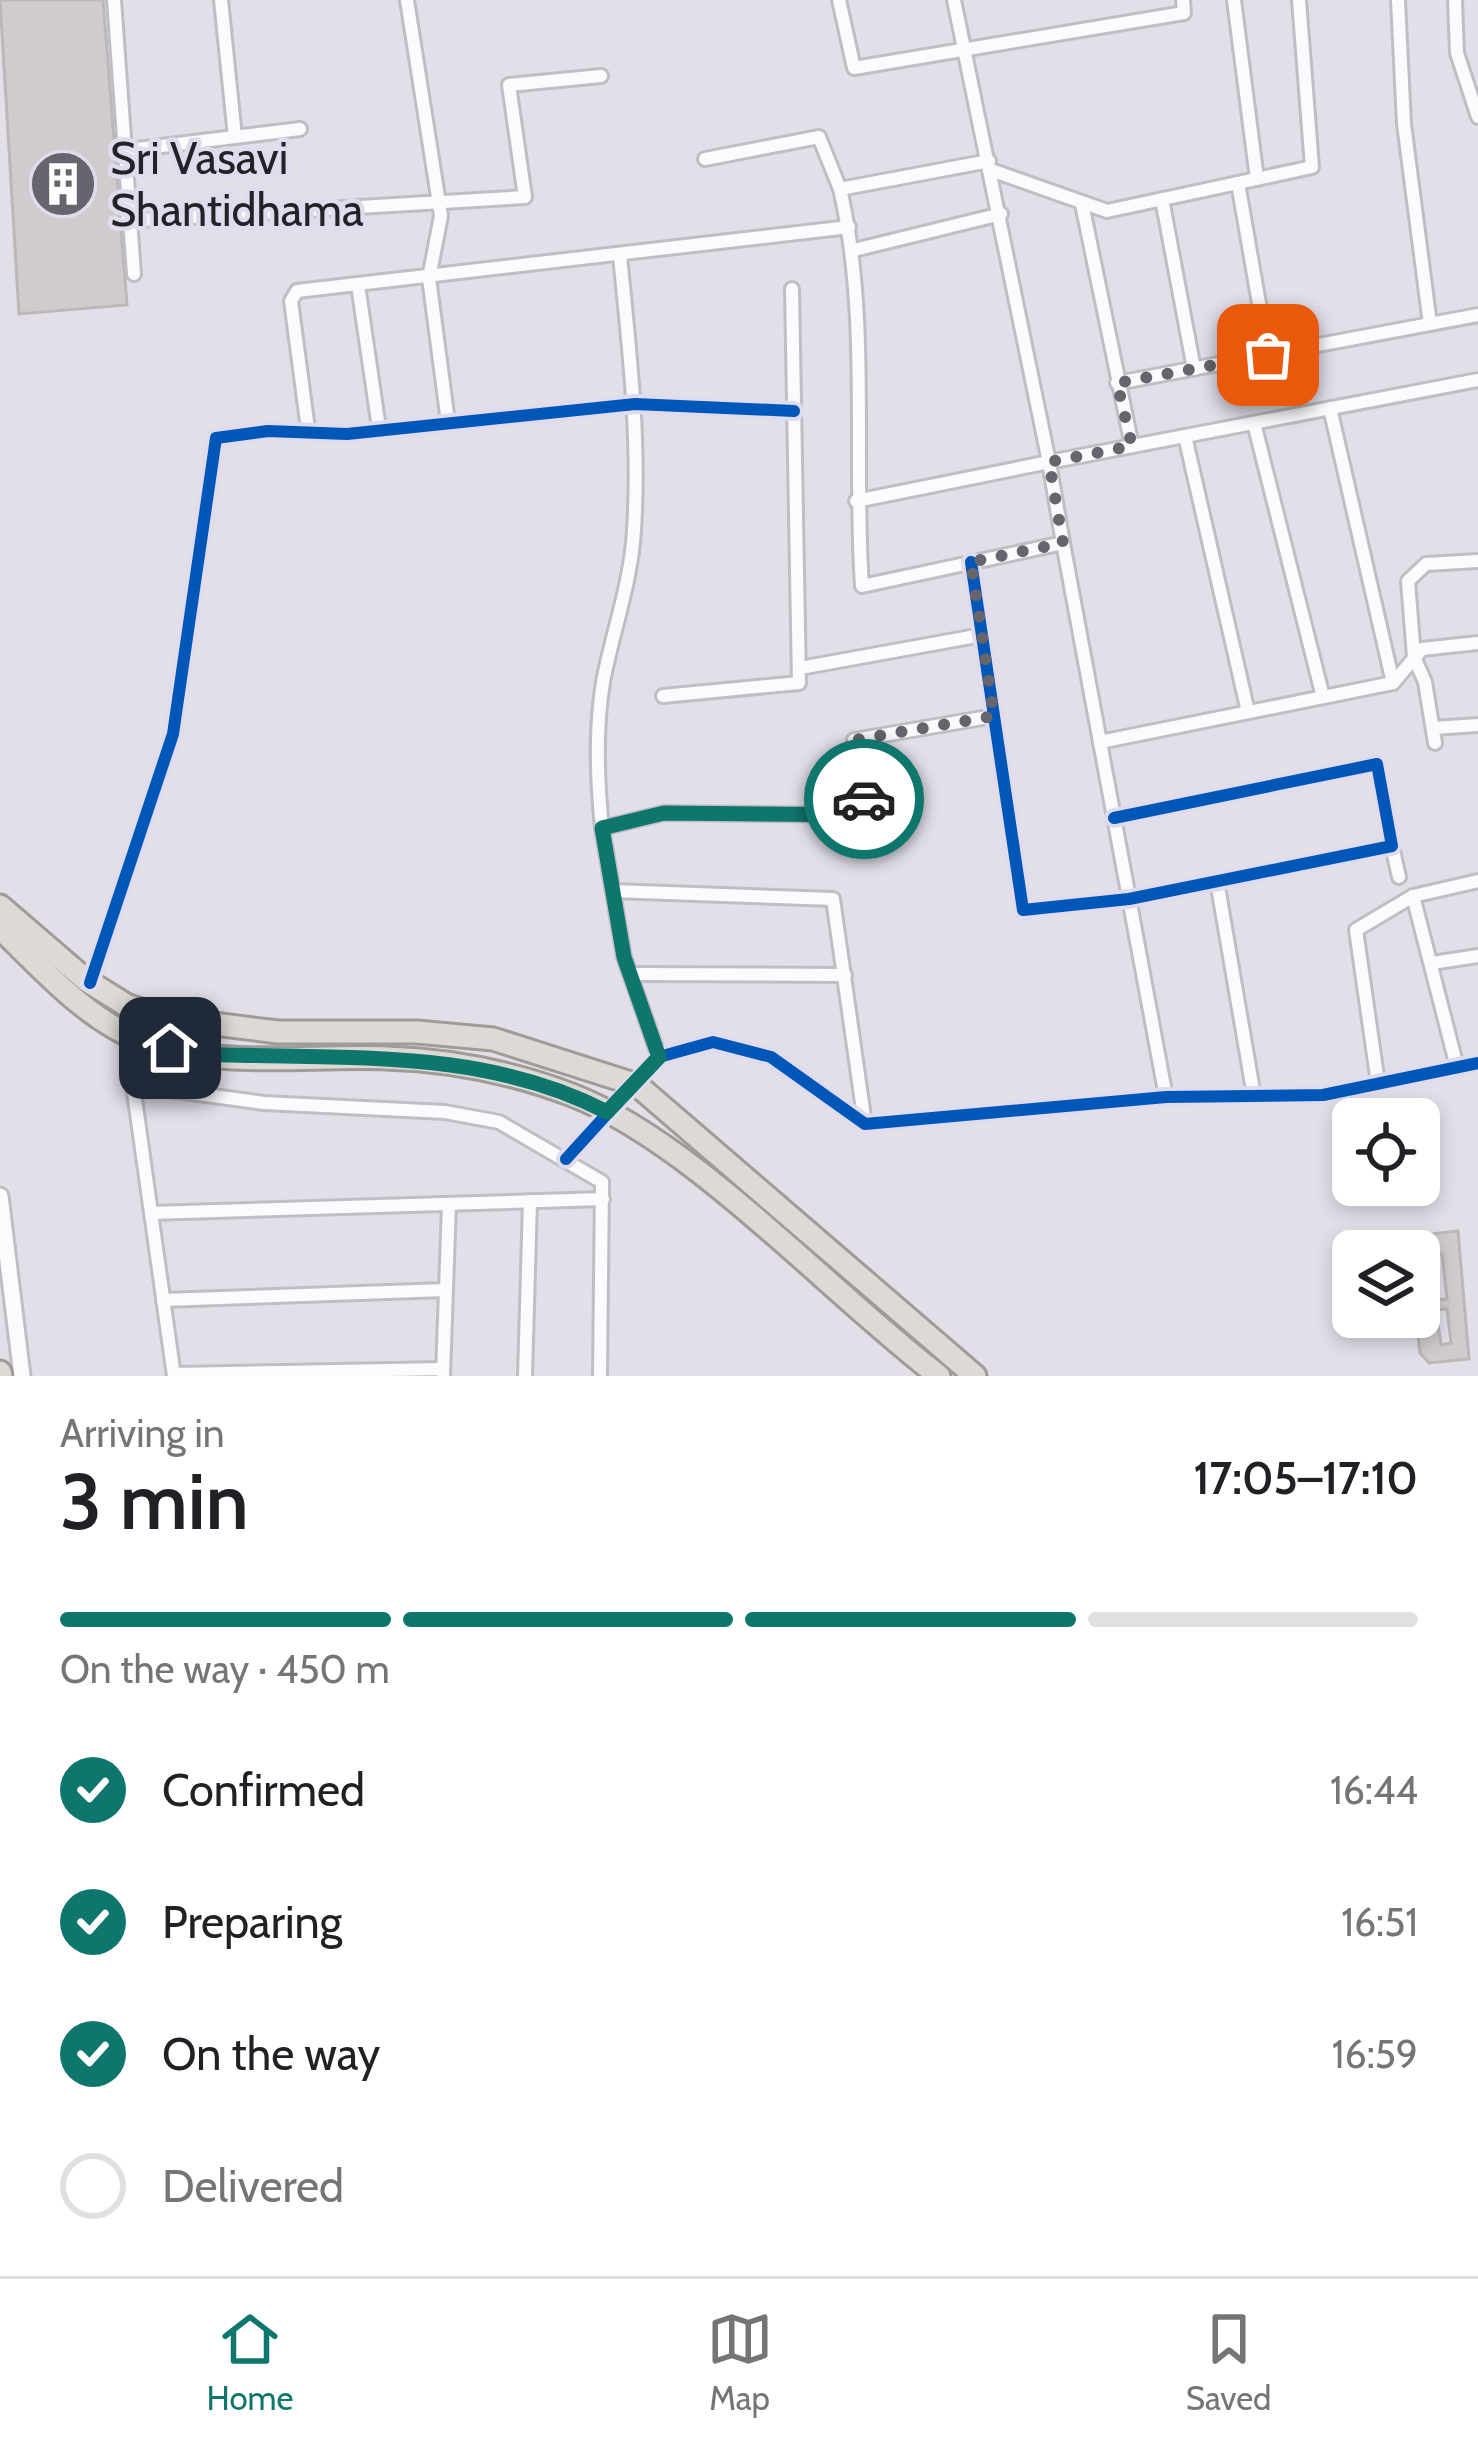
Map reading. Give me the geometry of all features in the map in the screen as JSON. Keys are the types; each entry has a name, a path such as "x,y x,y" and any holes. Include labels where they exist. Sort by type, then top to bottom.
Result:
{"highway":[{"path":"0,906 90,983 126,1005 210,1027 493,1039 637,1085 975,1376"},
{"path":"0,928 60,986 142,1041 199,1054 439,1061 533,1081 607,1112 696,1174 932,1374"}],"street":[{"path":"114,0 126,221 134,274"},
{"path":"221,0 235,137"},
{"path":"407,0 441,216 429,278 448,422"},
{"path":"839,0 854,68 1184,13 1183,0"},
{"path":"954,0 1049,462 1166,1097"},
{"path":"1234,0 1257,178"},
{"path":"840,189 990,165 1107,211 1312,167 1299,0"},
{"path":"1397,0 1405,124 1430,324"},
{"path":"1455,0 1457,53 1478,117"},
{"path":"126,221 525,197 509,85 601,76"},
{"path":"121,151 300,128"},
{"path":"705,159 819,137 840,189 854,250 856,501 862,586 1063,543"},
{"path":"1238,183 1268,355"},
{"path":"1162,199 1194,369"},
{"path":"1082,204 1132,446"},
{"path":"854,250 1000,214"},
{"path":"308,429 292,294 849,227"},
{"path":"620,256 635,404 634,530 624,610 604,681 596,765 613,891 631,974 659,1057"},
{"path":"358,285 379,428"},
{"path":"664,696 794,687 800,668 792,289"},
{"path":"1117,383 1478,315"},
{"path":"856,501 1478,380"},
{"path":"90,983 173,734 216,438 308,429 347,434 635,404 794,411"},
{"path":"1330,408 1393,682"},
{"path":"1254,423 1323,697"},
{"path":"1185,436 1248,712"},
{"path":"1478,561 1426,565 1411,574 1414,657 1425,682 1434,736 1478,725"},
{"path":"971,562 1023,910 1129,899 1392,846"},
{"path":"800,668 982,635"},
{"path":"1100,742 1393,682 1431,645 1478,643"},
{"path":"602,828 664,813 867,815 854,740 994,716"},
{"path":"1114,818 1377,764 1399,877"},
{"path":"1217,881 1254,1096"},
{"path":"1378,1083 1356,930 1413,896 1478,881"},
{"path":"613,891 829,897 837,904 865,1124"},
{"path":"1413,896 1456,1066"},
{"path":"1432,963 1478,956"},
{"path":"631,974 845,974"},
{"path":"566,1159 659,1057 713,1042 771,1057 865,1124 1166,1097 1323,1094 1478,1063"},
{"path":"449,1204 443,1372 174,1375 133,1085 264,1103 445,1112 499,1122 566,1159 602,1182 600,1376"},
{"path":"0,1196 22,1376"},
{"path":"151,1214 603,1199"},
{"path":"525,1376 530,1201"},
{"path":"163,1300 445,1290"}],"building":[{"name":"Sri Vasavi Shantidhama","path":"0,0 103,0 127,305 19,314"},
{"path":"1458,1231 1469,1359 1429,1363 1420,1353 1418,1338 1451,1343 1447,1309 1440,1310 1440,1300 1447,1299 1440,1233"}],"cycle path":[{"path":"90,983 173,734 216,438 268,431 347,434 635,404 794,411"},
{"path":"971,562 1023,910 1129,899 1392,846 1377,764 1114,818"},
{"path":"566,1159 659,1057 713,1042 771,1057 865,1124 1166,1097 1323,1095 1478,1063"}],"way so far":[{"path":"864,799 854,740 994,716 971,562 1063,543 1049,462 1132,446 1117,383 1268,355"}],"place":[{"name":"Sri Vasavi Shantidhama","path":"63,184"}],"route":[{"path":"170,1048 199,1054 439,1061 533,1081 607,1112 659,1057 624,957 602,828 664,813 867,815 864,799"}]}
